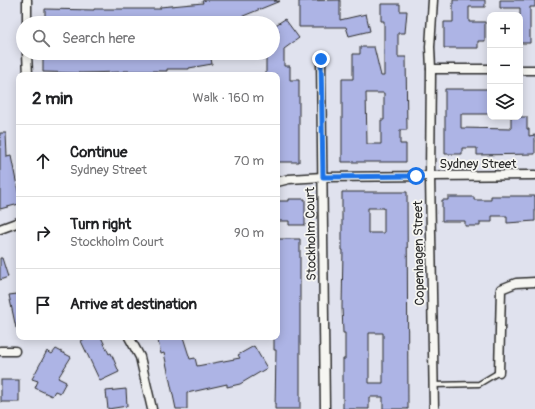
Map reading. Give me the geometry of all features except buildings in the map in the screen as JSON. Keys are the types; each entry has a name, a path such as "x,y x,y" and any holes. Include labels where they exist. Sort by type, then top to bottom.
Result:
{"street":[{"path":"27,0 27,16"},
{"name":"Copenhagen Street","path":"433,0 430,47 430,176 434,409"},
{"name":"Stockholm Court","path":"321,59 325,409"},
{"path":"27,60 28,72"},
{"path":"431,68 487,69"},
{"path":"523,70 535,70"},
{"name":"Sydney Street","path":"280,181 289,179 323,177 535,175"},
{"path":"0,229 16,223"},
{"path":"499,372 500,289 516,283 535,282"},
{"path":"131,340 140,357 152,409"},
{"path":"0,351 15,351"}],"lane":[{"path":"434,385 479,384 499,372"}],"route":[{"path":"321,59 323,177 416,176"}]}
